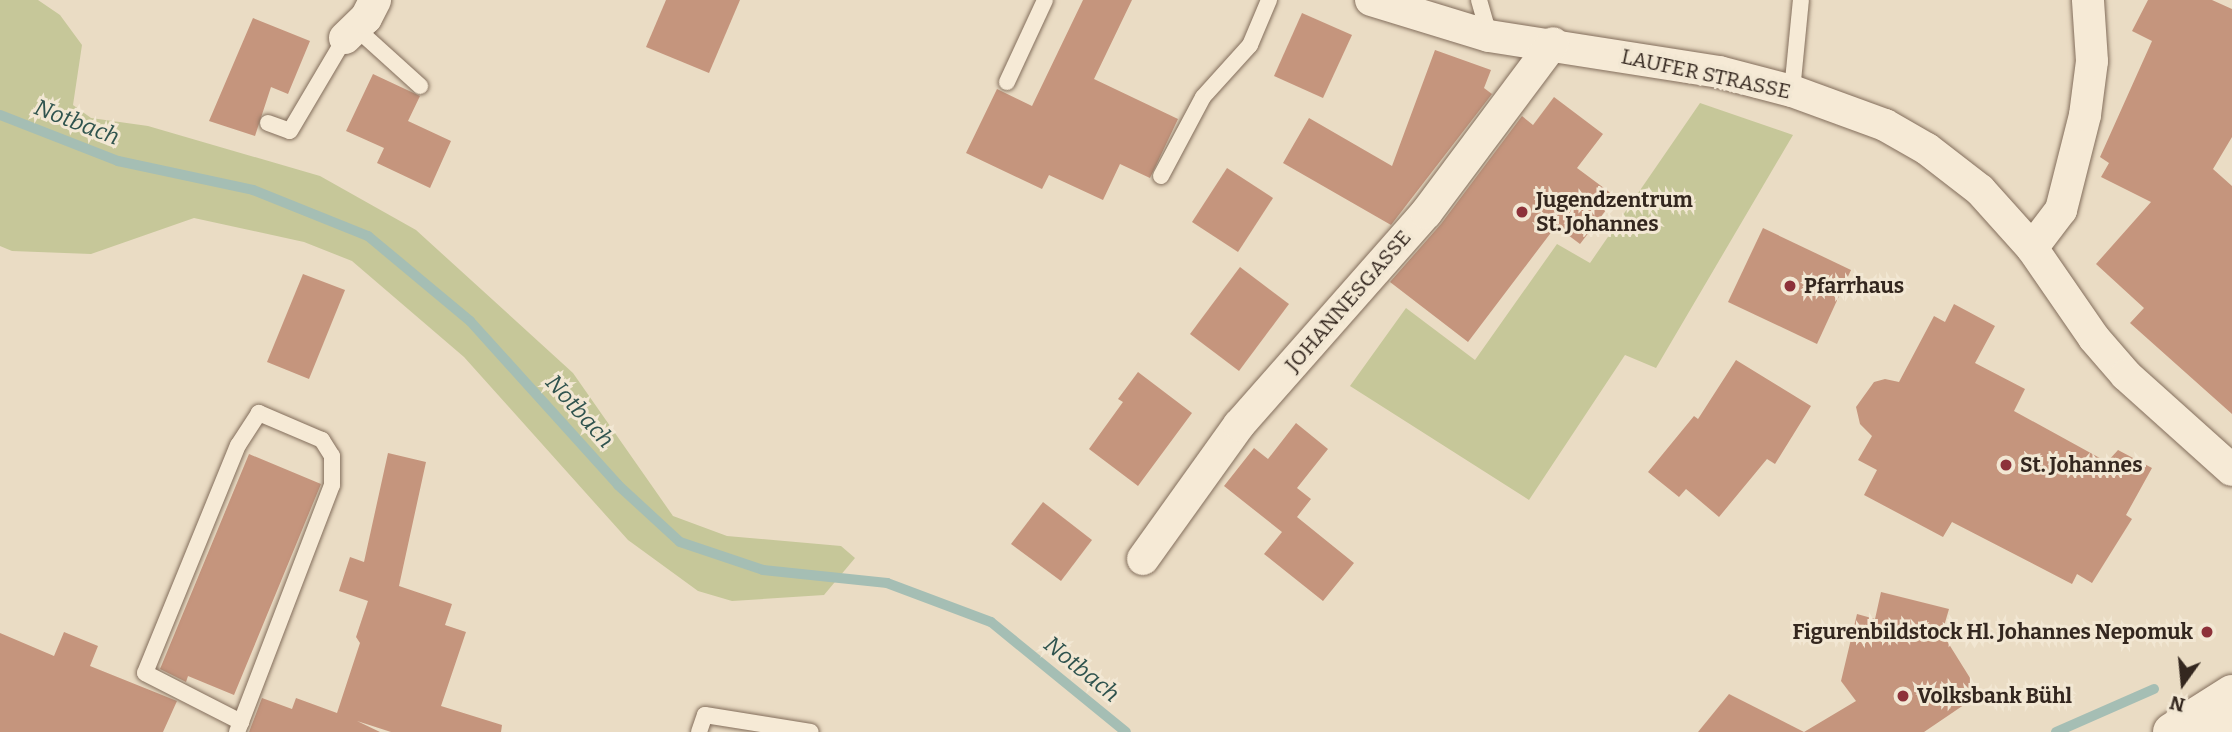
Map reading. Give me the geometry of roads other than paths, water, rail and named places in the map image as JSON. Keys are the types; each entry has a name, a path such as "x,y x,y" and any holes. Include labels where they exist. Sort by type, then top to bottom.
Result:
{"street":[{"path":"351,34 375,0"},
{"name":"LAUFER STRASSE","path":"1371,0 1489,36 1553,43 1719,72 1792,91 1885,125 1927,149 1980,190 2032,248 2094,338 2126,375 2232,470"},
{"path":"2032,248 2061,210 2085,116 2091,72 2088,0"},
{"name":"JOHANNESGASSE","path":"1143,559 1239,425 1426,213 1553,43"},
{"path":"2172,732 2232,694"},
{"path":"2200,732 2232,727"}],"lane":[{"path":"1007,82 1045,0"},
{"path":"1161,176 1203,97 1250,45 1269,0"},
{"path":"1479,0 1489,36"},
{"path":"1792,91 1801,0"},
{"path":"268,123 290,131 351,34 420,86"},
{"path":"259,413 322,439 332,456 332,485 239,727 145,673 238,445 259,413"},
{"path":"699,732 705,716 811,732"}],"waterway":[{"name":"Notbach","path":"0,115 118,161 253,190 368,236 470,321 618,485 680,542 763,570 887,583 991,622 1126,732"},
{"path":"2056,732 2154,689"}],"place":[{"name":"Jugendzentrum St. Johannes","path":"1522,212"},
{"name":"Pfarrhaus","path":"1790,286"},
{"name":"St. Johannes","path":"2006,465"},
{"name":"Figurenbildstock Hl. Johannes Nepomuk","path":"2207,632"},
{"name":"Volksbank Bühl","path":"1903,696"}]}
